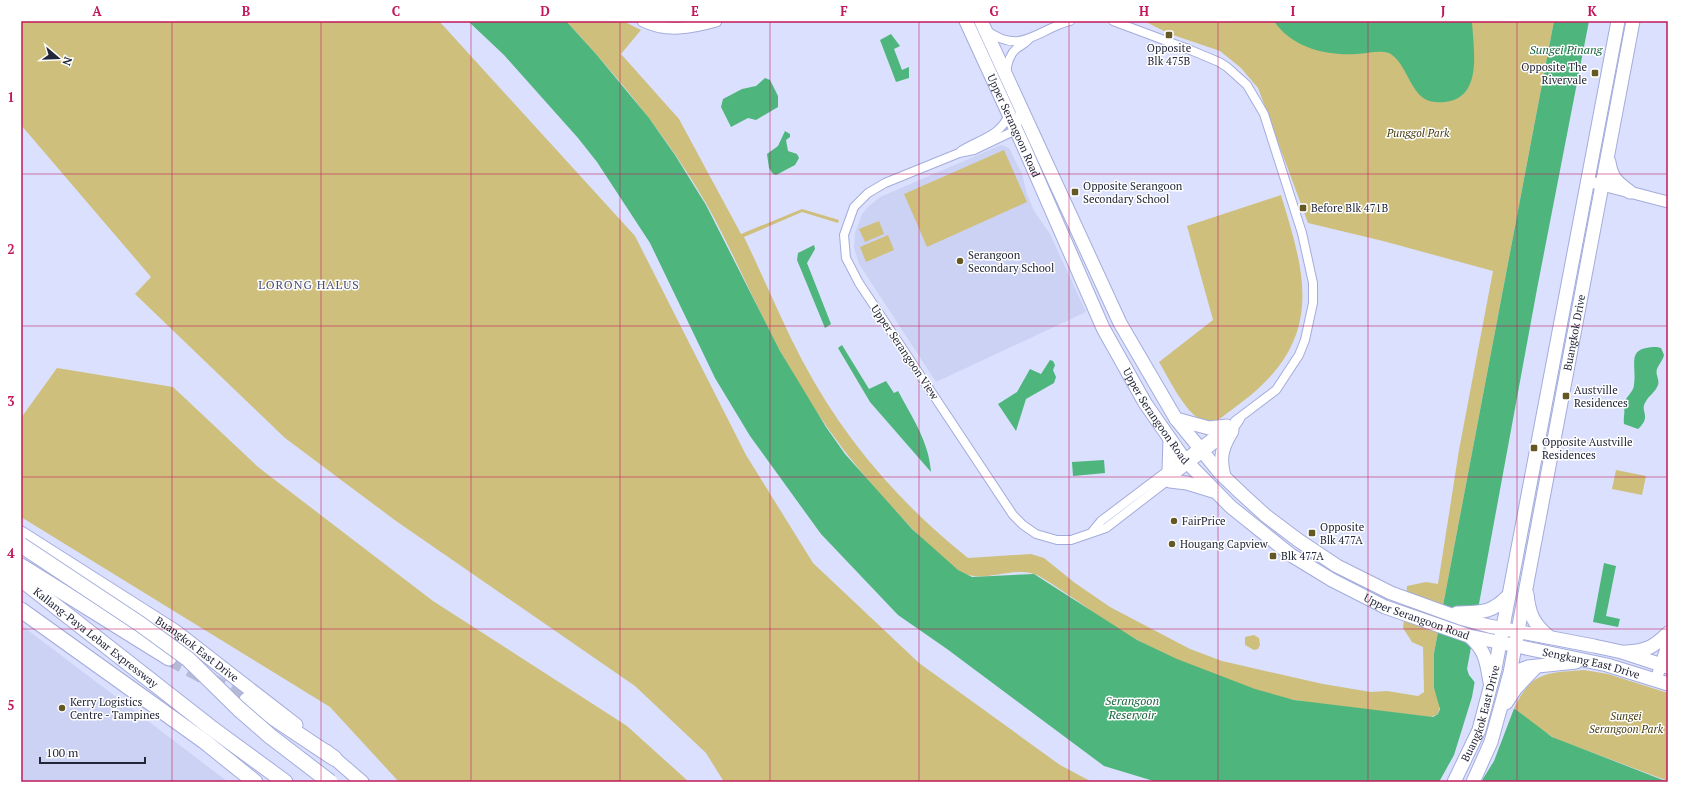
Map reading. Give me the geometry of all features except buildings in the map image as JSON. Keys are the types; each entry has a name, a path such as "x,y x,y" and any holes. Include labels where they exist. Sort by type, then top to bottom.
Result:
{"highway":[{"path":"21,545 140,624 188,659 239,709 270,736 330,782"},
{"path":"21,566 169,658"},
{"name":"Kallang-Paya Lebar Expressway","path":"21,579 210,727 285,782"},
{"name":"Kallang-Paya Lebar Expressway","path":"21,610 204,741 255,782"},
{"path":"247,700 334,758"}],"main road":[{"path":"643,21 666,28 680,29 693,28 716,21"},
{"name":"Upper Serangoon Road","path":"966,21 1009,114 1103,328 1145,403 1186,462 1230,507 1275,543 1332,580 1385,607 1429,623 1469,636 1515,645"},
{"name":"Buangkok Drive","path":"1501,642 1508,596 1618,21"},
{"name":"Buangkok Drive","path":"1515,645 1633,21"},
{"name":"Upper Serangoon Road","path":"984,25 1006,77 1021,106 1120,323 1176,419 1225,477 1280,528 1328,560 1391,593 1447,614 1489,626 1517,631"},
{"path":"1608,157 1611,175 1616,182 1630,192"},
{"path":"1587,181 1668,202"},
{"path":"1176,419 1209,428 1229,428 1220,456 1225,477"},
{"path":"1170,438 1169,476 1215,491"},
{"name":"Buangkok East Drive","path":"21,532 175,631 305,733 362,782"},
{"path":"1526,587 1528,605 1536,625 1548,636"},
{"path":"1447,614 1486,612 1500,604 1508,596"},
{"name":"Sengkang East Drive","path":"1517,631 1622,652 1664,666"},
{"path":"1622,652 1639,651 1653,647 1668,633"},
{"path":"1469,636 1482,649 1486,660 1491,689"},
{"name":"Buangkok East Drive","path":"1454,782 1479,730 1491,689 1501,642"},
{"path":"1664,681 1664,666 1668,642"},
{"name":"Buangkok East Drive","path":"1473,782 1485,758 1501,712 1515,645"},
{"name":"Sengkang East Drive","path":"1515,645 1589,660 1664,681"},
{"path":"1509,677 1520,670 1589,660"},
{"path":"1501,712 1516,688 1535,668"}],"street":[{"path":"984,25 1006,42 1014,43 1029,39 1070,21"},
{"name":"Upper Serangoon View","path":"1016,130 974,150 959,153 885,183 868,193 854,207 844,236 844,244 849,265 859,283 1013,515 1023,526 1036,534 1052,539 1071,540 1092,532 1100,521 1169,476 1276,390 1300,355 1305,340 1313,303 1313,283 1310,262 1274,141 1255,97 1247,85 1227,67 1188,48 1113,21"},
{"path":"1006,77 1007,68 1012,55 1016,49 1025,45 1029,39"},
{"path":"1016,130 1021,106"},
{"name":"Upper Serangoon View","path":"959,153 973,143 1000,130 1005,125 1009,114"}],"shaded area":[{"name":"Serangoon Secondary School","path":"1001,145 1009,148 1022,174 1027,194 1034,211 1050,234 1086,312 936,382 859,264 854,248 855,233 862,214 880,197"},
{"path":"21,625 156,727 228,782 21,782"}],"green space":[{"path":"21,21 439,21 635,236 746,455 813,563 919,663 1060,765 1092,782 724,782 706,753 635,686 396,521 285,438 135,294 151,277 21,125"},
{"name":"Punggol Park","path":"566,21 623,21 641,30 621,54 679,119 741,234 802,209 839,220 838,223 802,212 744,237 802,360 818,389 836,416 855,443 896,492 943,537 968,558 1031,554 1044,558 1075,583 1110,607 1190,649 1222,661 1323,684 1371,692 1387,691 1418,696 1424,692 1423,647 1412,642 1403,628 1407,586 1426,582 1438,584 1459,450 1493,271 1383,241 1308,223 1258,88 1241,68 1220,51 1170,34 1144,21 1554,21 1434,653 1434,688 1440,705 1438,714 1431,717 1328,706 1276,696 1256,690 1195,667 1139,641 1113,626 1039,576 1020,572 987,576 967,575 949,563 916,533 876,490 845,452 791,371 717,223 692,180 659,132 624,86"},
{"path":"1004,150 1027,202 927,247 904,194"},
{"path":"1281,195 1295,244 1300,268 1302,291 1301,314 1295,337 1284,359 1261,386 1221,418 1212,421 1204,421 1198,418 1187,407 1176,392 1159,362 1213,320 1187,226"},
{"path":"879,221 884,234 865,242 859,229"},
{"path":"888,235 894,250 866,262 860,247"},
{"path":"57,368 173,387 258,467 433,601 627,726 689,782 399,782 330,707 21,517 21,418"},
{"path":"1616,470 1646,476 1642,495 1612,489"},
{"path":"1254,635 1259,638 1260,645 1258,649 1254,650 1245,645 1245,637"},
{"name":"Sungei Serangoon Park","path":"1584,670 1608,674 1668,693 1668,781 1556,739 1534,725 1514,708 1527,687 1542,676 1560,672"}],"water":[{"name":"Serangoon Reservoir","path":"468,21 566,21 596,54 649,118 675,155 706,205 780,351 826,427 845,454 912,529 958,570 972,577 1034,574 1137,640 1177,659 1255,689 1294,700 1433,717 1438,714 1440,709 1434,688 1434,653 1554,21 1589,21 1537,289 1467,669 1469,675 1477,685 1515,709 1552,737 1668,782 1157,782 1104,766 947,649 898,615 821,534 750,436 715,378 650,243 597,162 578,138 504,55"},
{"path":"1274,21 1472,21 1474,70 1471,81 1466,91 1457,98 1445,102 1430,101 1424,99 1417,92 1399,62 1389,53 1378,52 1346,54 1322,52 1300,44 1290,38"},
{"path":"891,34 900,46 894,49 902,70 909,67 909,78 896,82 880,40"},
{"path":"765,78 770,80 778,96 778,107 756,120 748,118 731,127 721,107 723,99 742,89 756,86"},
{"path":"785,131 790,134 790,137 786,140 788,151 797,154 799,158 795,165 776,175 773,174 769,168 767,154 778,146"},
{"path":"814,245 815,249 807,263 831,324 825,328 797,260 798,253"},
{"path":"842,345 869,389 886,381 894,393 898,391 923,440 930,461 931,472 870,402 838,348"},
{"path":"1647,348 1661,348 1664,355 1657,371 1657,388 1645,403 1644,421 1638,429 1624,424 1623,404 1634,387 1634,363 1636,353"},
{"path":"1050,360 1053,361 1055,365 1053,370 1056,377 1054,383 1026,399 1016,431 998,404 1017,392 1030,369 1041,374"},
{"path":"1104,460 1105,473 1073,476 1072,462"},
{"path":"1604,563 1616,566 1606,616 1620,619 1618,627 1593,622"}],"pier":[{"path":"1475,680 1515,706 1494,761 1481,782 1439,782 1454,755 1472,697"}],"tunnel":[{"path":"169,658 247,700"}],"place":[{"name":"Opposite Blk 475B","path":"1169,35"},
{"name":"Opposite The Rivervale","path":"1595,73"},
{"name":"Opposite Serangoon Secondary School","path":"1075,192"},
{"name":"Before Blk 471B","path":"1303,208"},
{"name":"Serangoon Secondary School","path":"960,261"},
{"name":"Austville Residences","path":"1566,396"},
{"name":"Opposite Austville Residences","path":"1534,448"},
{"name":"FairPrice","path":"1174,521"},
{"name":"Opposite Blk 477A","path":"1312,533"},
{"name":"Hougang Capview","path":"1172,544"},
{"name":"Blk 477A","path":"1273,556"},
{"name":"Kerry Logistics Centre - Tampines","path":"62,708"}],"district":[{"name":"LORONG HALUS","path":"309,285"}],"water label":[{"name":"Sungei Pinang","path":"1566,50"}]}
